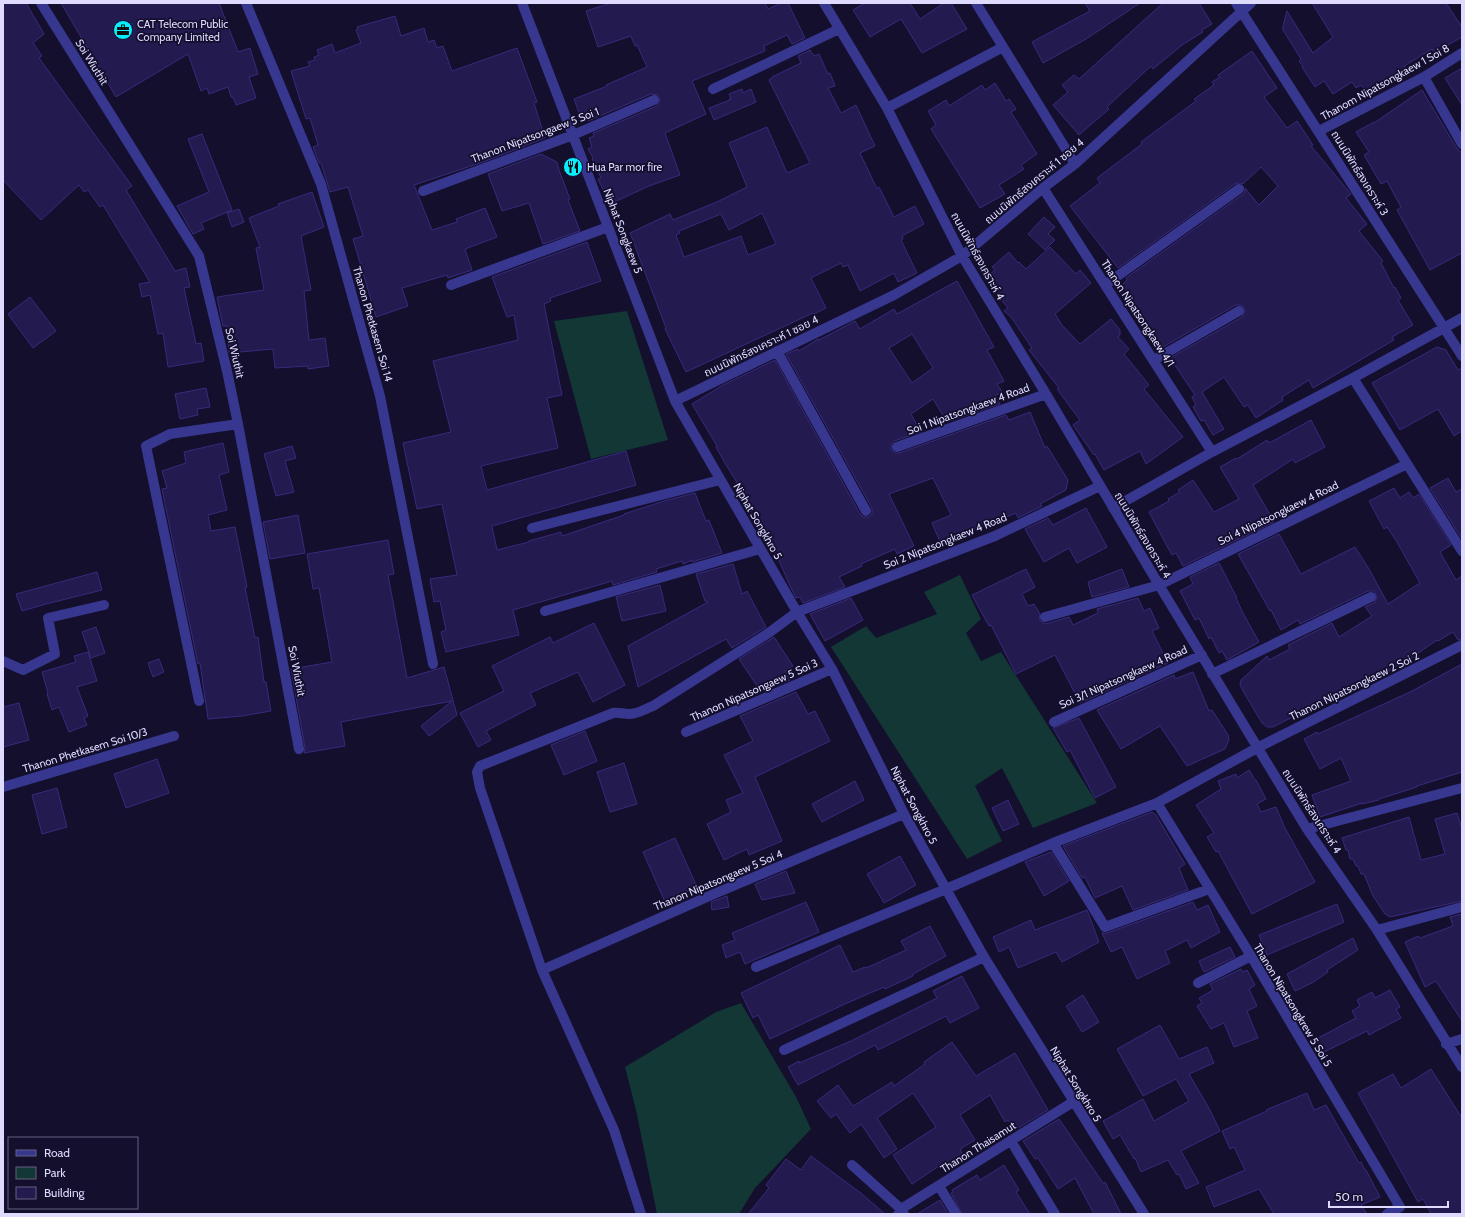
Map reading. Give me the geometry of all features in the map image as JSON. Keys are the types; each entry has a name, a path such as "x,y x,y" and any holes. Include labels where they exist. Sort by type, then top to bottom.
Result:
{"street":[{"name":"Soi Wiuthit","path":"41,3 199,256 227,371 238,424 300,748"},
{"name":"Thanon Phetkasem Soi 14","path":"246,3 321,184 380,396 433,664"},
{"name":"Niphat Songkaew 5","path":"522,3 674,401"},
{"name":"ถนนนิพัทธ์สงเคราะห์ 4","path":"824,3 888,108 962,256 1046,394 1212,674 1308,829 1377,930 1446,1044 1462,1067"},
{"path":"976,3 1075,164"},
{"name":"ถนนนิพัทธ์สงเคราะห์ 1 ซอย 4","path":"674,401 894,295 962,256 1043,188 1075,164 1239,7 1251,3"},
{"name":"ถนนนิพัทธ์สงเคราะห์ 3","path":"1239,7 1462,356"},
{"path":"713,89 839,29"},
{"path":"888,108 1003,47"},
{"name":"Thanom Nipatsongkaew 1 Soi 8","path":"1319,132 1424,77 1462,53"},
{"path":"1424,77 1462,144"},
{"name":"Thanon Nipatsongaew 5 Soi 1","path":"424,191 573,135 654,100"},
{"name":"Thanon Nipatsongkaew 4/1","path":"1043,188 1212,452"},
{"path":"1106,286 1239,189"},
{"path":"451,285 608,227"},
{"path":"1154,360 1239,311"},
{"path":"1113,508 1212,452 1353,378 1443,327 1462,318"},
{"path":"777,351 866,511"},
{"path":"1353,378 1462,551"},
{"name":"Soi 1 Nipatsongkaew 4 Road","path":"897,447 1046,394"},
{"name":"Niphat Songkhro 5","path":"674,401 797,612 832,669 904,814 984,957 1144,1214"},
{"path":"200,701 146,446 170,434 238,424"},
{"name":"Soi 4 Nipatsongkaew 4 Road","path":"1045,617 1159,585 1407,464"},
{"path":"532,528 720,480"},
{"name":"Soi 2 Nipatsongkaew 4 Road","path":"542,970 480,788 477,772 480,766 613,713 620,712 628,714 639,712 653,706 770,632 797,612 995,536 1100,486"},
{"path":"545,611 760,549"},
{"path":"1212,674 1371,597"},
{"path":"3,661 23,670 55,654 48,618 104,605"},
{"name":"Thanon Nipatsongkaew 2 Soi 2","path":"756,967 946,889 1053,843 1157,803 1257,748 1462,646"},
{"name":"Soi 3/1 Nipatsongkaew 4 Road","path":"1054,722 1202,655"},
{"name":"Thanon Nipatsongaew 5 Soi 3","path":"686,732 832,669"},
{"name":"Thanon Phetkasem Soi 10/3","path":"3,787 174,736"},
{"path":"1308,829 1462,788"},
{"name":"Thanon Nipatsongkrew 5 Soi 5","path":"1157,803 1400,1207 1387,1214"},
{"name":"Thanon Nipatsongaew 5 Soi 4","path":"542,970 714,894 904,814"},
{"path":"1053,843 1105,928 1209,889"},
{"path":"1377,930 1462,907"},
{"path":"1198,983 1250,956"},
{"path":"784,1050 984,957"},
{"path":"542,970 614,1130 641,1214"},
{"path":"1446,1044 1462,1039"},
{"name":"Thanon Thaisamut","path":"901,1212 939,1186 1073,1102"},
{"path":"1011,1141 1056,1214"},
{"path":"852,1165 901,1212"},
{"path":"939,1186 956,1214"}],"green space":[{"path":"627,311 668,440 591,459 554,321"},
{"path":"960,575 981,619 966,633 981,661 1001,652 1097,803 1033,828 1002,768 975,786 1002,841 967,859 831,647 866,626 876,638 937,614 924,592"},
{"path":"741,1003 796,1097 811,1129 755,1188 739,1214 657,1214 636,1110 625,1067 716,1012"}],"building":[{"path":"3,3 26,3 44,34 33,43 42,56 39,58 132,186 126,190 175,271 186,268 190,287 184,288 196,344 201,343 204,361 168,367 163,333 158,334 150,295 142,297 139,284 150,282 103,205 100,207 88,190 84,192 79,185 41,220 3,180"},
{"path":"61,3 219,3 238,52 250,48 258,74 249,77 256,98 236,105 233,97 231,97 228,87 209,94 207,88 201,91 188,54 116,97"},
{"path":"611,3 765,3 768,9 781,3 788,3 805,38 792,44 787,35 764,46 765,51 692,81 706,114 665,133 680,175 649,186 610,204 598,179 601,178 588,149 592,147 589,138 594,136 593,133 657,106 660,100 658,95 651,94 588,121 584,111 579,113 574,99 607,86 606,85 647,67 637,45 635,46 631,36 598,47 586,11"},
{"path":"865,3 910,3 920,19 944,3 951,3 967,29 922,53 901,19 870,37 853,10"},
{"path":"1085,3 1140,3 1086,39 1043,63 1032,42 1090,11"},
{"path":"1163,3 1199,3 1212,24 1202,30 1203,32 1182,45 1153,69 1151,66 1107,107 1109,109 1079,135 1053,105 1068,92 1062,85 1074,75 1079,79"},
{"path":"1312,3 1446,3 1462,27 1462,37 1434,53 1432,49 1404,66 1407,70 1385,85 1384,84 1368,94 1361,85 1356,88 1352,82 1333,94 1324,81 1315,87 1302,67 1303,66 1299,61 1301,59 1283,30 1287,11 1313,53 1333,37"},
{"path":"395,16 401,36 424,28 428,42 434,40 437,48 443,46 452,71 517,48 537,102 534,103 545,138 483,162 414,185 432,230 457,222 456,219 485,208 497,237 465,249 472,270 448,278 447,275 402,288 408,306 376,317 353,239 363,236 348,187 330,192 321,163 319,163 313,147 318,145 310,118 306,119 291,71 310,66 308,62 315,60 314,57 319,55 317,50 332,44 335,53 361,43 356,30 358,29 357,27"},
{"path":"810,50 814,56 819,54 828,74 830,73 835,86 828,88 841,113 856,105 875,146 860,153 877,189 879,187 894,217 915,206 924,224 902,236 903,239 901,240 917,273 898,282 894,273 860,291 848,265 843,267 841,263 811,278 826,308 686,372 665,329 666,328 630,233 670,214 673,220 719,201 747,187 729,143 767,127 787,173 810,163 769,80 772,77 801,63 798,56","holes":["762,213 776,244 748,255 741,236 684,257 676,235 680,233 679,231 721,214 729,230"]},
{"path":"1252,51 1277,88 1264,97 1287,128 1297,121 1313,145 1311,146 1351,194 1346,198 1367,224 1359,231 1383,261 1381,263 1401,298 1398,300 1413,325 1392,337 1394,340 1313,388 1309,380 1282,397 1283,400 1256,418 1248,405 1244,407 1224,377 1202,392 1224,429 1213,435 1204,420 1201,421 1193,407 1196,405 1192,397 1195,395 1170,358 1242,317 1245,311 1244,307 1236,305 1163,347 1142,316 1140,317 1129,301 1126,302 1118,289 1127,280 1126,278 1243,194 1245,188 1259,205 1278,186 1261,167 1243,184 1235,184 1118,268 1070,206 1100,183 1097,178 1142,144 1141,142 1196,101 1194,99 1214,85 1212,82 1220,77 1218,75"},
{"path":"1462,68 1462,105 1445,78"},
{"path":"995,83 1006,101 1009,99 1016,109 1011,112 1037,154 1021,165 1024,169 999,185 1005,194 980,208 931,129 936,125 928,111 946,100 949,106 982,85 985,90"},
{"path":"742,89 743,93 751,89 756,102 714,120 709,108 730,100 729,94"},
{"path":"1422,90 1456,147 1462,154 1462,253 1430,270 1397,210 1401,207 1387,181 1381,184 1364,155 1369,152 1356,132 1374,123"},
{"path":"202,134 232,210 201,223 204,229 193,234 177,206 209,192 188,139"},
{"path":"541,154 557,162 570,199 568,200 580,231 543,244 529,203 502,211 488,174"},
{"path":"312,192 324,227 301,236 311,290 304,291 309,340 325,338 329,366 308,369 308,366 275,368 273,349 229,353 227,326 223,326 217,297 264,290 256,248 260,247 249,218 279,206 278,204"},
{"path":"239,209 244,222 232,227 227,213"},
{"path":"1044,217 1055,227 1048,234 1055,240 1045,250 1028,234"},
{"path":"587,242 601,281 550,298 551,301 544,304 562,395 547,398 558,448 481,466 487,490 626,451 636,485 492,526 497,550 561,532 562,536 664,501 695,493 706,521 709,520 722,553 692,562 692,560 683,564 682,561 656,569 657,572 613,585 612,581 513,610 519,635 446,652 441,632 446,630 440,601 434,602 430,579 457,575 442,504 417,509 403,443 451,432 433,361 518,340 514,315 507,317 492,277"},
{"path":"1050,247 1076,274 1080,270 1091,283 1055,314 1062,325 1080,344 1111,319 1120,330 1120,335 1118,337 1129,349 1124,354 1149,385 1144,389 1183,437 1146,464 1140,451 1104,470 1095,454 1094,455 1073,425 1080,420 1057,389 1059,388 1029,350 1032,348 1011,317 1004,311 1008,308 990,286 993,283 987,276 995,270 992,267 1009,252 1018,263 1019,262 1026,269"},
{"path":"957,281 994,347 987,350 1004,381 997,384 1002,392 995,396 1000,404 947,422 933,399 911,414 921,432 894,441 891,445 891,450 895,453 899,453 1006,415 1009,420 1030,412 1045,448 1047,446 1068,480 1066,490 1040,504 1042,506 1018,518 1016,513 941,544 932,523 951,515 933,478 889,494 914,546 897,554 895,549 861,564 862,566 839,577 845,587 803,603 800,597 796,598 773,547 771,548 756,515 754,516 740,490 741,489 692,404 723,385 775,360 860,514 863,517 869,517 872,514 872,508 786,354 798,349 799,351 818,339 819,340 855,321 860,329 894,309 897,314","holes":["912,334 933,368 912,383 889,348"]},
{"path":"30,297 56,331 33,348 8,314"},
{"path":"1437,347 1446,350 1458,370 1462,368 1462,431 1454,436 1438,409 1400,430 1372,383"},
{"path":"206,388 210,407 197,409 198,415 180,419 175,394"},
{"path":"1311,420 1325,447 1295,463 1293,459 1253,485 1274,522 1183,566 1176,553 1172,555 1149,512 1169,501 1168,499 1180,492 1178,490 1193,480 1214,512 1239,499 1220,467 1236,458 1237,459 1267,440 1269,443"},
{"path":"223,443 229,472 219,475 227,510 208,515 211,531 235,527 247,587 245,587 255,638 258,637 264,682 266,682 271,711 242,716 208,719 200,663 198,664 162,489 167,488 162,471 186,463 184,452"},
{"path":"292,446 296,458 285,461 294,492 276,496 264,454"},
{"path":"1448,478 1456,492 1462,489 1462,539 1430,488"},
{"path":"1394,488 1400,498 1409,492 1413,498 1419,494 1451,545 1440,552 1456,580 1462,576 1462,639 1458,640 1453,632 1438,641 1437,640 1385,674 1384,673 1330,698 1273,727 1267,727 1262,723 1243,691 1240,685 1241,680 1267,656 1269,660 1290,649 1288,645 1332,623 1339,637 1372,616 1365,607 1374,603 1377,597 1374,591 1368,591 1300,624 1298,620 1281,630 1238,554 1279,534 1301,574 1355,547 1388,604 1420,583 1397,542 1387,527 1384,529 1369,501"},
{"path":"1086,508 1107,547 1077,563 1069,548 1044,562 1025,529 1048,518 1053,525"},
{"path":"298,515 305,553 270,559 263,522"},
{"path":"388,540 394,574 388,575 407,678 444,667 457,715 429,736 421,726 452,701 341,722 345,746 304,753 305,748 291,669 332,662 319,588 313,589 307,554"},
{"path":"1219,563 1259,642 1227,660 1222,651 1219,653 1211,637 1209,639 1199,618 1195,620 1180,591 1193,584 1190,577"},
{"path":"733,564 742,594 747,591 766,627 732,648 726,639 638,687 628,646 708,602 705,601 696,574"},
{"path":"1026,569 1035,587 1022,594 1028,606 1034,604 1040,614 1039,619 1045,624 1069,617 1073,625 1098,613 1097,609 1138,598 1144,611 1150,608 1159,628 1152,631 1168,663 1080,703 1055,655 1016,674 991,625 989,626 972,595"},
{"path":"1122,569 1129,587 1092,597 1088,582"},
{"path":"97,572 102,590 22,611 16,594"},
{"path":"660,585 666,611 622,621 616,597"},
{"path":"851,598 863,620 825,641 810,614"},
{"path":"594,623 625,685 593,702 578,672 530,693 536,705 486,731 491,740 478,747 460,713 504,691 492,666 550,637 553,643"},
{"path":"96,627 105,653 91,658 82,632"},
{"path":"774,637 793,666 785,671 790,680 761,692 739,659"},
{"path":"88,652 97,681 77,687 88,716 84,718 87,725 69,732 59,707 52,710 42,672 76,662 74,656"},
{"path":"159,659 164,672 153,677 148,663"},
{"path":"1462,664 1462,772 1379,800 1362,803 1320,817 1312,795 1351,781 1341,758 1320,769 1304,739 1410,692"},
{"path":"1193,672 1209,711 1212,710 1228,735 1229,740 1225,749 1187,766 1160,726 1121,749 1097,710 1174,675 1175,679"},
{"path":"796,692 808,714 815,711 830,741 755,777 782,841 749,855 747,849 724,860 707,824 731,812 726,800 743,793 724,755 753,741 740,716"},
{"path":"19,703 29,740 3,747 3,707"},
{"path":"1079,718 1116,787 1095,798 1070,750 1067,752 1053,728"},
{"path":"585,731 597,761 564,775 551,745"},
{"path":"157,759 169,793 126,808 114,774"},
{"path":"624,763 637,804 610,812 597,772"},
{"path":"1249,770 1266,799 1257,804 1261,812 1276,807 1284,826 1315,882 1252,914 1218,851 1216,852 1207,837 1214,833 1196,805 1221,789 1218,781 1236,774 1237,778"},
{"path":"855,781 864,800 822,822 812,804"},
{"path":"57,788 67,827 42,834 32,795"},
{"path":"1008,800 1019,824 1003,831 992,808"},
{"path":"1152,812 1156,815 1185,864 1179,868 1188,890 1133,910 1122,886 1095,898 1085,877 1082,878 1063,846"},
{"path":"1457,813 1462,829 1462,901 1390,917 1385,914 1373,896 1364,874 1361,874 1353,859 1350,859 1348,850 1346,850 1342,838 1409,817 1421,860 1445,854 1435,819"},
{"path":"675,838 697,887 665,902 643,852"},
{"path":"1051,852 1069,881 1044,896 1025,862"},
{"path":"900,856 916,885 884,903 867,874"},
{"path":"786,871 795,893 762,900 755,884"},
{"path":"727,896 729,907 712,910 711,902"},
{"path":"806,902 819,932 745,964 740,952 726,958 722,945 735,940 732,933"},
{"path":"1193,902 1197,910 1208,905 1220,932 1191,948 1187,940 1165,951 1170,963 1137,979 1122,947 1111,952 1102,933 1107,933"},
{"path":"1337,904 1344,922 1267,955 1259,935"},
{"path":"1087,910 1099,942 1062,962 1056,952 1018,968 1009,947 999,952 993,937 1031,920 1035,930"},
{"path":"1462,914 1462,1021 1436,981 1425,987 1405,942 1418,936 1420,938 1453,926 1450,917"},
{"path":"930,926 946,956 913,974 913,976 885,989 884,987 845,1004 770,1039 758,1015 753,1018 741,993 840,945 853,972 865,967 866,968 906,950 901,941"},
{"path":"1353,938 1358,950 1327,970 1328,972 1312,983 1295,991 1287,974"},
{"path":"1230,947 1235,957 1204,972 1199,961"},
{"path":"1241,969 1243,972 1247,970 1255,985 1249,989 1257,1006 1247,1011 1258,1038 1234,1047 1224,1023 1211,1029 1197,1006 1202,1003 1199,998 1213,990 1210,984"},
{"path":"962,976 979,1008 950,1023 946,1016 878,1050 875,1045 798,1085 788,1067 799,1061 799,1063 851,1041 937,998 933,991"},
{"path":"1390,990 1400,1007 1396,1009 1401,1018 1369,1035 1367,1031 1324,1052 1316,1039 1356,1018 1352,1011 1360,1006 1357,1000 1372,992 1375,998"},
{"path":"1083,995 1099,1022 1082,1032 1066,1006"},
{"path":"1160,1025 1179,1059 1207,1047 1214,1063 1189,1074 1210,1110 1220,1131 1181,1151 1199,1183 1186,1189 1179,1174 1177,1175 1168,1160 1141,1172 1135,1158 1134,1159 1120,1135 1113,1139 1103,1121 1143,1099 1154,1121 1189,1101 1176,1079 1143,1096 1117,1049"},
{"path":"952,1042 976,1076 1015,1053 1048,1110 1015,1130 1008,1120 1005,1122 990,1095 960,1115 975,1140 960,1149 963,1156 943,1167 942,1164 912,1184 893,1155 936,1127 913,1093 877,1118 897,1149 884,1158 861,1124 850,1133 836,1114 831,1118 817,1101 838,1085 853,1106 892,1082 894,1086 925,1064 924,1062"},
{"path":"1431,1069 1462,1118 1462,1214 1431,1214 1423,1199 1418,1202 1358,1093 1393,1074 1401,1088"},
{"path":"1307,1093 1314,1110 1326,1105 1359,1163 1361,1162 1366,1170 1380,1197 1361,1205 1367,1214 1274,1214 1259,1189 1214,1207 1206,1187 1245,1170 1234,1147 1230,1149 1222,1131 1267,1111 1266,1110"},
{"path":"1059,1119 1103,1183 1105,1182 1121,1214 1094,1214 1075,1178 1058,1189 1038,1158 1035,1159 1023,1141"},
{"path":"811,1156 862,1194 885,1214 748,1214 769,1188 766,1185 786,1159 801,1170"},
{"path":"1004,1165 1019,1190 1016,1192 1030,1214 962,1214 951,1193 953,1192 952,1190 977,1175 980,1180"},
{"path":"940,1200 948,1214 917,1214"}],"place":[{"name":"CAT Telecom Public Company Limited","path":"123,30"},
{"name":"Hua Par mor fire","path":"573,167"}]}
